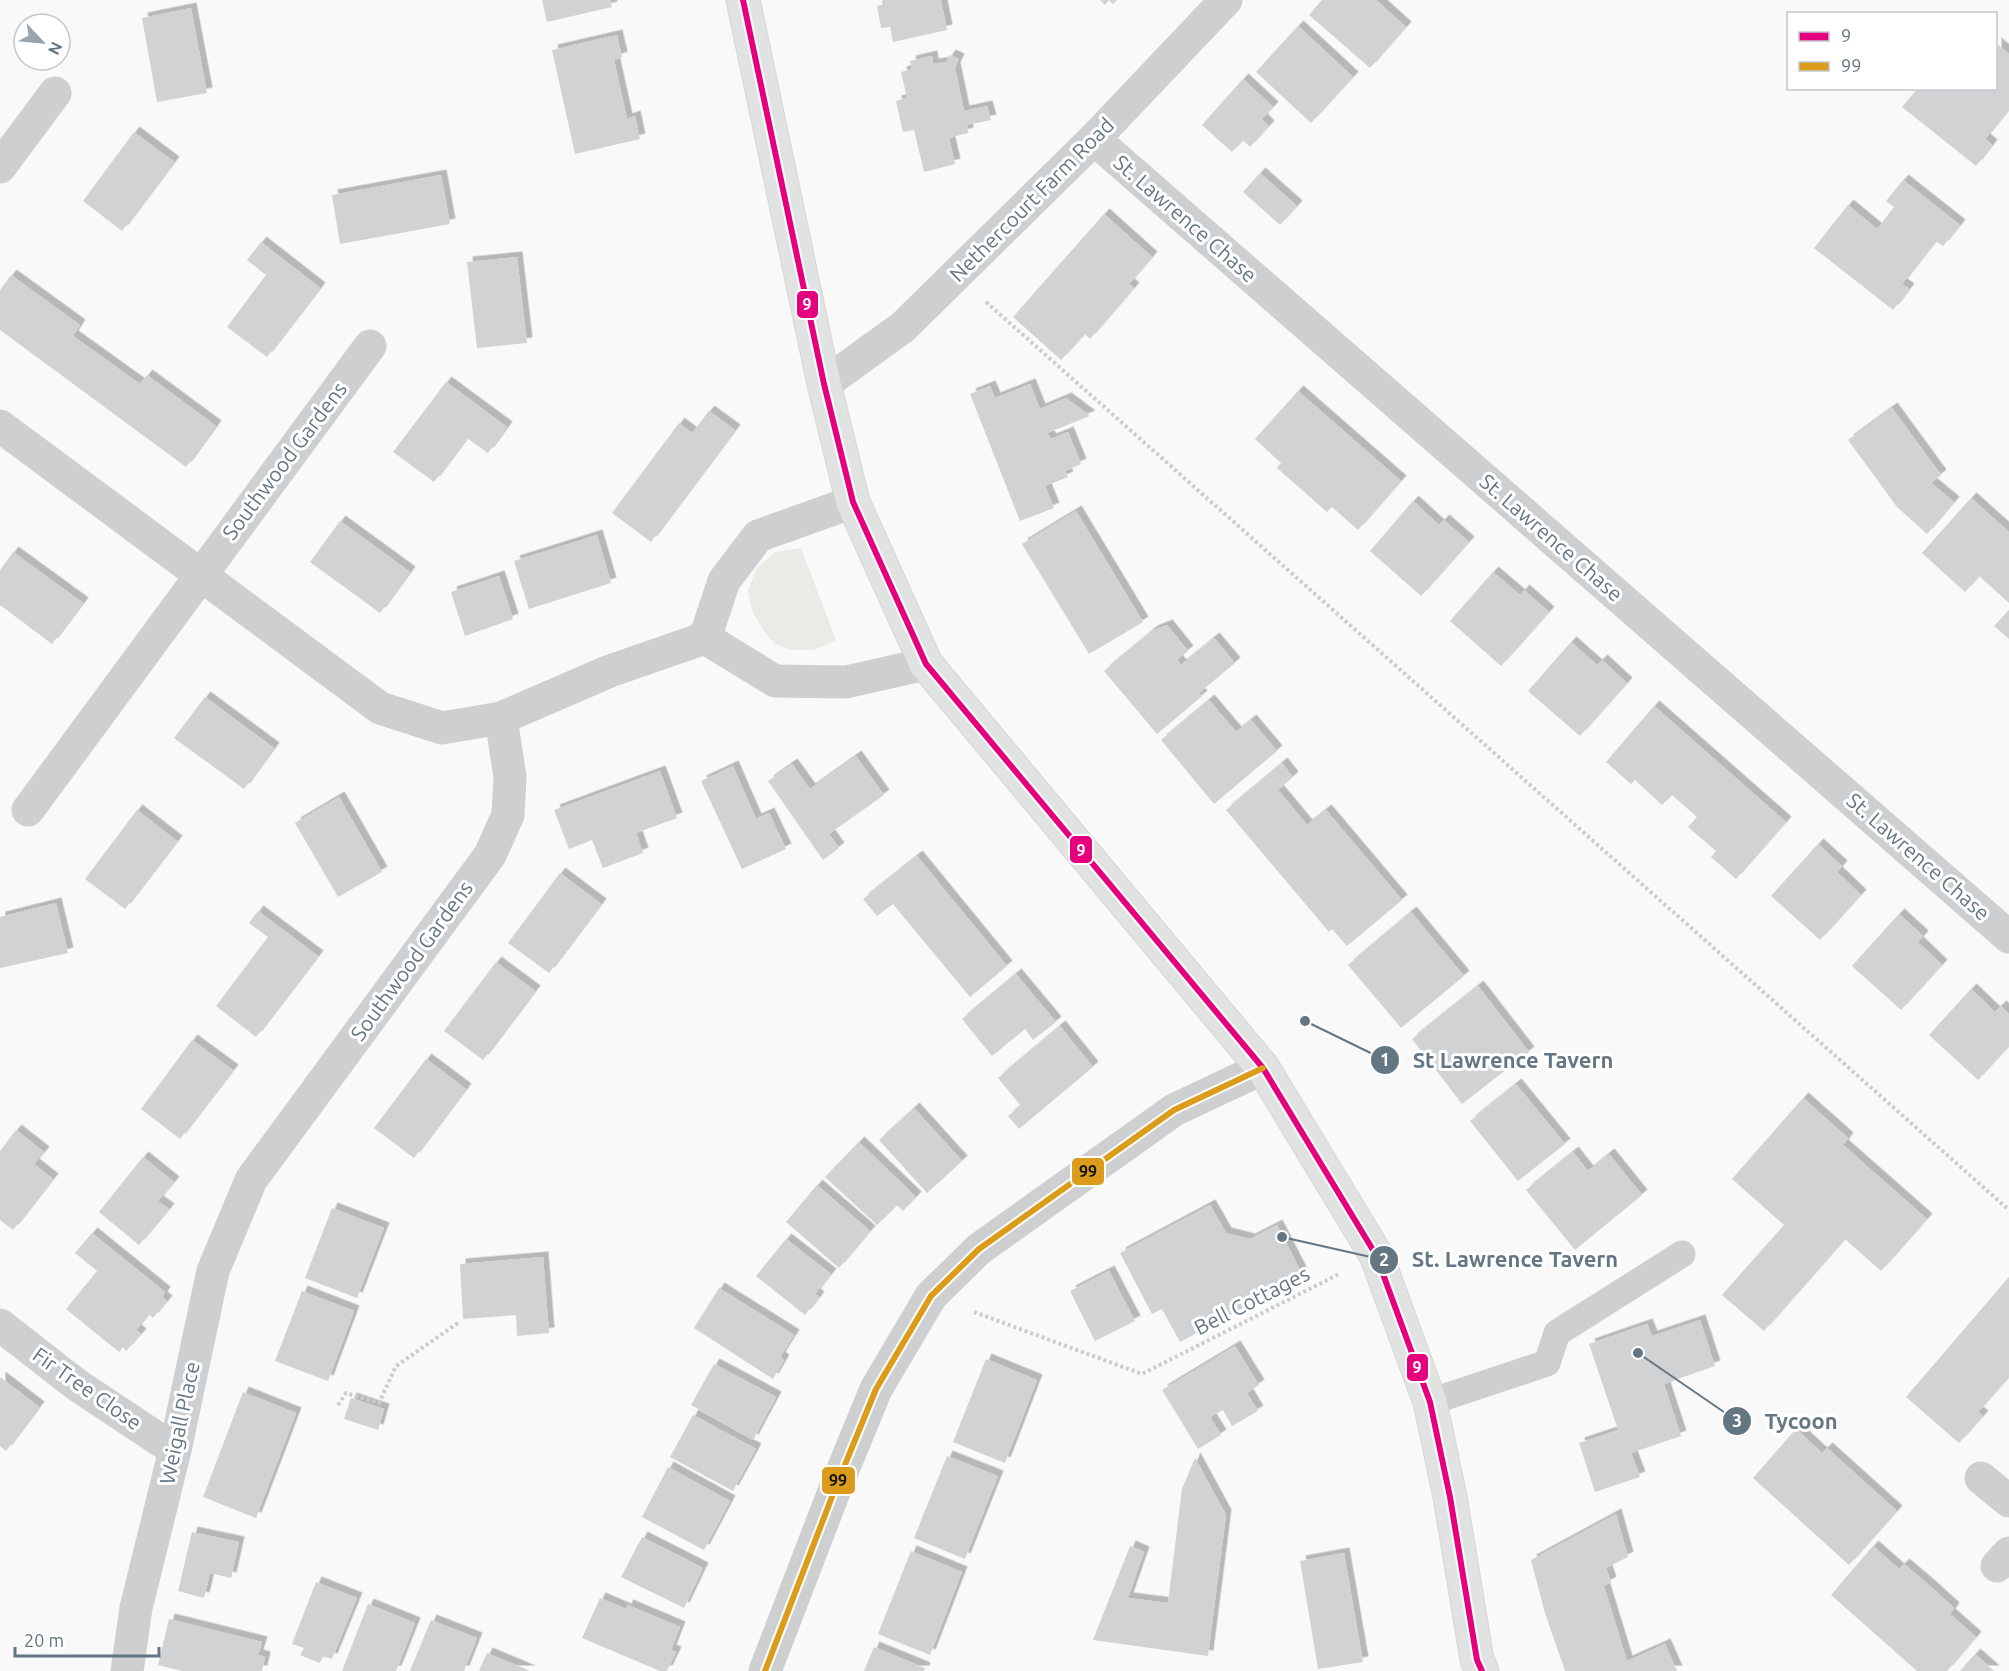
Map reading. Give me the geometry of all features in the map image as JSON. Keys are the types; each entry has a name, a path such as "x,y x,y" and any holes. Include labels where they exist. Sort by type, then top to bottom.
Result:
{"main road":[{"path":"743,0 824,384 853,502 926,664 1263,1068 1376,1255 1430,1402 1450,1497 1477,1660 1482,1671"}],"street":[{"name":"Nethercourt Farm Road","path":"824,384 903,327 1094,139 1226,0"},
{"path":"0,167 55,93"},
{"name":"St. Lawrence Chase","path":"1094,139 2009,937"},
{"name":"Southwood Gardens","path":"28,810 370,346"},
{"path":"0,426 380,708 442,728 501,718 610,671 705,638"},
{"path":"705,638 724,581 758,536 853,502"},
{"path":"705,638 775,681 846,682 926,664"},
{"name":"Southwood Gardens","path":"251,1180 490,855 508,815 510,777 501,718"},
{"path":"765,1671 876,1389 931,1296 979,1249 1174,1110 1263,1068"},
{"name":"Weigall Place","path":"128,1671 135,1608 175,1450 213,1271 251,1180"},
{"name":"Fir Tree Close","path":"0,1325 77,1385 175,1450"},
{"path":"1981,1478 2009,1501"}],"lane":[{"path":"1430,1402 1547,1363 1557,1333 1682,1254"}],"path":[{"path":"955,275 2009,1210"},
{"name":"Bell Cottages","path":"931,1296 1142,1374 1376,1255"},
{"path":"338,1405 346,1393 379,1403 396,1366 458,1323"}],"shaded area":[{"path":"801,548 836,640 814,650 792,650 775,644 753,613 748,591 756,569 775,552"}],"building":[{"path":"542,0 610,0 612,7 547,22"},
{"path":"884,0 941,0 947,30 893,42 890,27 881,28 877,6 885,4"},
{"path":"1322,0 1376,0 1406,27 1370,68 1309,15"},
{"path":"191,8 207,93 157,102 142,18"},
{"path":"1298,26 1353,77 1311,123 1256,72"},
{"path":"617,35 622,57 614,60 627,119 635,116 640,139 575,154 552,50"},
{"path":"1997,44 2009,54 2009,109 1985,139 1992,145 1976,166 1902,107 1916,90 1997,90"},
{"path":"950,55 959,59 955,68 964,111 987,106 991,120 967,125 968,133 949,138 955,164 924,172 914,130 903,132 896,101 907,98 901,72 912,69 910,61 932,56 933,64 946,62"},
{"path":"1243,79 1273,107 1262,119 1269,126 1250,147 1243,140 1232,152 1202,125"},
{"path":"134,132 174,162 122,231 83,201"},
{"path":"1260,173 1297,206 1280,225 1243,192"},
{"path":"441,175 450,224 340,244 332,195"},
{"path":"1903,180 1960,225 1943,246 1936,241 1919,262 1902,284 1909,289 1893,310 1814,248 1848,205 1877,229 1894,207 1886,201"},
{"path":"1104,214 1152,257 1129,284 1134,288 1090,339 1085,334 1061,360 1013,317"},
{"path":"261,242 320,288 267,357 227,327 266,275 247,260"},
{"path":"517,257 527,343 477,348 467,262"},
{"path":"11,275 80,325 73,336 140,384 147,375 216,426 186,467 0,330 0,290"},
{"path":"446,382 507,427 488,453 467,438 434,482 393,452"},
{"path":"1030,384 1040,409 1066,398 1090,416 1047,433 1051,439 1068,432 1081,464 1065,471 1068,477 1045,486 1054,508 1020,521 970,394 990,386 995,398"},
{"path":"1298,391 1401,481 1358,530 1332,507 1327,512 1277,468 1281,463 1255,439"},
{"path":"1892,408 1941,475 1931,483 1954,502 1927,534 1897,507 1848,440"},
{"path":"709,411 735,430 651,542 612,513 679,423 692,433"},
{"path":"1971,498 2009,532 2009,603 1979,576 1965,592 1922,553"},
{"path":"1413,501 1439,525 1444,520 1469,542 1421,596 1370,551"},
{"path":"1076,511 1143,622 1089,654 1022,544"},
{"path":"340,521 410,572 380,613 310,562"},
{"path":"597,535 611,583 529,609 514,561"},
{"path":"13,552 83,603 52,644 0,605 0,570"},
{"path":"1493,572 1520,595 1524,590 1549,612 1501,666 1450,621"},
{"path":"499,576 513,619 465,636 451,592"},
{"path":"2009,610 2009,639 1994,626"},
{"path":"1167,625 1188,651 1177,660 1181,665 1214,638 1235,663 1199,693 1202,696 1157,734 1104,671 1152,631"},
{"path":"1571,642 1597,665 1602,660 1627,683 1580,736 1528,691"},
{"path":"205,697 274,748 244,789 174,738"},
{"path":"1209,700 1236,732 1251,720 1277,751 1214,804 1161,740"},
{"path":"1654,706 1786,822 1736,879 1711,857 1716,851 1688,827 1697,817 1672,795 1662,805 1635,780 1631,784 1606,762"},
{"path":"856,756 884,795 829,834 839,848 823,860 768,781 792,764 810,789"},
{"path":"1282,763 1293,777 1278,790 1307,825 1326,810 1402,900 1347,946 1332,929 1329,932 1226,810"},
{"path":"733,766 756,819 769,813 786,849 742,869 701,781"},
{"path":"660,771 677,818 636,833 643,853 603,868 592,840 569,849 554,810"},
{"path":"339,797 382,872 338,897 295,823"},
{"path":"137,810 177,841 125,909 85,879"},
{"path":"1818,844 1842,866 1837,872 1861,895 1820,940 1771,896"},
{"path":"917,856 1007,966 970,997 893,904 877,916 863,899"},
{"path":"560,873 601,904 549,973 508,943"},
{"path":"56,903 68,953 0,968 0,917"},
{"path":"258,911 318,956 256,1037 216,1006 268,937 249,923"},
{"path":"1411,912 1464,976 1401,1028 1348,965"},
{"path":"1899,914 1923,936 1918,942 1942,965 1901,1010 1852,966"},
{"path":"496,962 535,991 483,1060 444,1031"},
{"path":"1016,974 1056,1022 1033,1040 1025,1029 992,1056 962,1019"},
{"path":"1478,986 1529,1052 1462,1104 1412,1039"},
{"path":"1971,989 1995,1012 2001,1006 2009,1014 2009,1046 1978,1080 1929,1035"},
{"path":"1060,1026 1093,1067 1019,1129 1008,1116 1021,1106 998,1078"},
{"path":"192,1040 233,1070 180,1139 141,1109"},
{"path":"426,1059 466,1089 414,1158 374,1128"},
{"path":"1516,1084 1565,1144 1518,1181 1470,1121"},
{"path":"1803,1098 1848,1138 1843,1145 1927,1219 1881,1271 1845,1239 1764,1331 1722,1295 1784,1225 1732,1179"},
{"path":"914,1108 962,1161 927,1193 879,1140"},
{"path":"16,1130 44,1152 34,1164 53,1179 13,1230 0,1220 0,1151"},
{"path":"859,1142 916,1197 903,1211 897,1205 877,1225 825,1177"},
{"path":"1573,1152 1588,1171 1609,1154 1642,1195 1575,1250 1526,1190"},
{"path":"143,1157 174,1182 158,1201 169,1209 139,1245 99,1212"},
{"path":"817,1185 870,1231 839,1268 786,1222"},
{"path":"1210,1205 1226,1233 1250,1239 1277,1225 1303,1276 1180,1342 1162,1309 1152,1314 1120,1253"},
{"path":"332,1208 384,1228 357,1298 305,1278"},
{"path":"92,1233 165,1292 162,1297 167,1301 153,1318 149,1314 136,1330 141,1334 126,1351 123,1347 119,1352 66,1309 97,1271 75,1253"},
{"path":"786,1239 831,1274 815,1294 819,1297 805,1315 756,1276"},
{"path":"543,1257 549,1333 517,1336 516,1315 463,1319 460,1264"},
{"path":"1109,1271 1135,1321 1095,1341 1070,1291"},
{"path":"2009,1277 2009,1377 1978,1412 1983,1416 1959,1443 1906,1397"},
{"path":"719,1288 794,1335 780,1357 784,1360 773,1379 694,1328"},
{"path":"302,1291 354,1311 328,1381 275,1361"},
{"path":"1700,1320 1715,1366 1664,1384 1681,1436 1631,1453 1640,1477 1595,1492 1579,1443 1618,1430 1589,1344 1647,1324 1652,1336"},
{"path":"1235,1346 1259,1385 1247,1393 1258,1411 1232,1426 1223,1410 1210,1417 1221,1435 1198,1449 1162,1390"},
{"path":"986,1359 1037,1380 1005,1463 953,1442"},
{"path":"714,1364 776,1397 753,1440 691,1405"},
{"path":"0,1377 39,1407 6,1451 0,1446"},
{"path":"243,1392 296,1413 256,1518 203,1497"},
{"path":"351,1398 384,1409 378,1430 344,1419"},
{"path":"693,1415 756,1449 733,1491 670,1457"},
{"path":"1796,1429 1822,1453 1827,1448 1897,1511 1849,1565 1753,1478"},
{"path":"947,1456 998,1476 965,1559 914,1538"},
{"path":"1195,1458 1226,1515 1208,1656 1093,1640 1130,1546 1144,1552 1128,1598 1168,1603 1182,1489"},
{"path":"668,1467 730,1501 704,1550 642,1517"},
{"path":"1616,1514 1628,1557 1606,1568 1611,1582 1604,1586 1627,1661 1665,1644 1677,1671 1565,1671 1545,1613 1531,1560"},
{"path":"192,1532 239,1542 231,1578 210,1573 204,1598 178,1591"},
{"path":"642,1537 703,1568 684,1608 621,1577"},
{"path":"1873,1546 1899,1569 1904,1564 1930,1586 1954,1608 1950,1614 1976,1637 1947,1671 1917,1671 1831,1595"},
{"path":"911,1551 962,1572 930,1655 878,1634"},
{"path":"1344,1553 1363,1662 1318,1669 1300,1561"},
{"path":"316,1582 357,1598 332,1659 323,1656 320,1663 300,1655 304,1648 292,1644"},
{"path":"600,1598 626,1609 628,1605 680,1627 671,1650 676,1652 667,1671 660,1671 582,1638"},
{"path":"368,1604 415,1623 396,1671 342,1671"},
{"path":"169,1619 262,1642 258,1655 265,1657 262,1671 182,1671 158,1665"},
{"path":"431,1620 477,1638 464,1671 410,1671"},
{"path":"874,1647 925,1668 924,1671 864,1671"},
{"path":"487,1653 530,1671 479,1671"},
{"path":"1975,1654 1994,1671 1960,1671"}],"transit line":[{"name":"9","path":"743,0 824,384 853,502 926,664 1263,1068 1376,1255 1430,1402 1450,1497 1477,1660 1482,1671"},
{"name":"99","path":"765,1671 876,1389 931,1296 979,1249 1174,1110 1263,1068"}],"place":[{"name":"St Lawrence Tavern","path":"1305,1021"},
{"name":"St. Lawrence Tavern","path":"1282,1237"},
{"name":"Tycoon","path":"1638,1353"}]}
